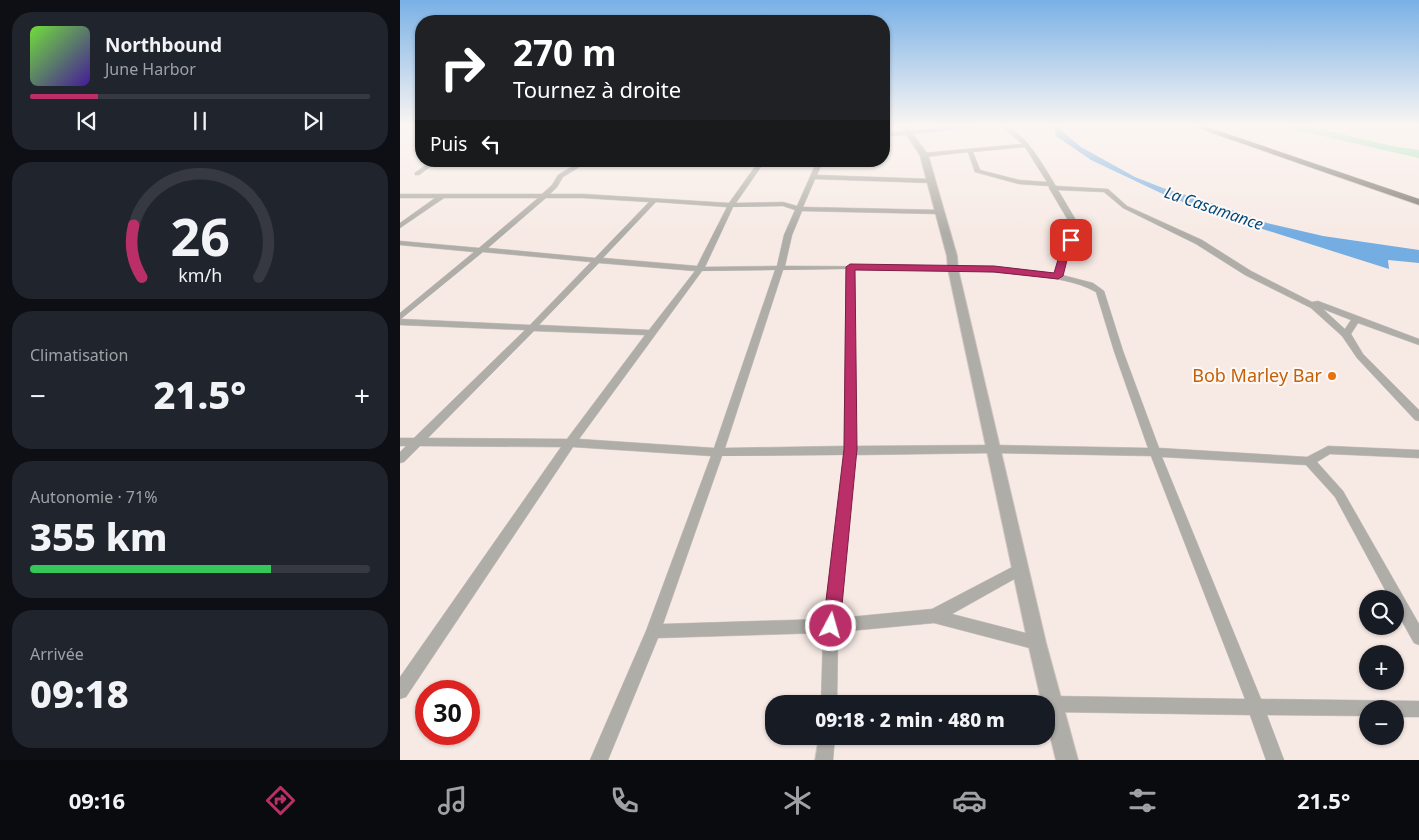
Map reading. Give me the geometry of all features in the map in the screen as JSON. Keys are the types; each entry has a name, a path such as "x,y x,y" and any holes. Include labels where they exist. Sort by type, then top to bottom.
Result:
{"main road":[{"path":"1300,161 1419,202"}],"street":[{"path":"926,161 952,256 953,269 1050,695"},
{"path":"974,161 978,172 1019,182 1106,190 1132,211 1199,242 1248,273 1297,296 1419,342"},
{"path":"1037,161 1076,227 1080,239 1068,241 1058,276"},
{"path":"417,174 427,167"},
{"path":"400,317 520,218 555,186 560,176 576,167"},
{"path":"400,691 570,444 650,333 700,269 731,205 758,167"},
{"path":"599,760 653,631 718,452 780,268 788,235 818,167"},
{"path":"814,177 931,181"},
{"path":"400,196 583,196 731,205 783,204 798,209 940,212"},
{"path":"400,226 441,197"},
{"path":"400,459 531,329 654,201"},
{"path":"400,243 700,269 850,267 994,269 1058,276 1090,285 1100,291 1118,352 1154,452 1256,705 1275,760"},
{"path":"829,695 831,626 850,449 850,267"},
{"path":"1297,296 1314,306 1346,334 1360,356 1419,417"},
{"path":"1346,334 1356,319"},
{"path":"400,322 650,333"},
{"path":"400,442 570,444 718,452 850,449 1154,452 1309,461 1328,450 1419,454"},
{"path":"1309,461 1339,494 1419,638"},
{"path":"934,616 1020,569"},
{"path":"653,631 831,626 934,616 1037,643"},
{"path":"1055,704 1256,705 1419,709"},
{"path":"1055,715 1067,760"},
{"path":"824,760 825,745"}],"water":[{"name":"La Casamance","path":"1094,161 1107,161 1135,177 1163,188 1267,223 1323,236 1419,250 1419,263 1388,260 1389,269 1209,212 1165,195"}],"place":[{"name":"Bob Marley Bar","path":"1332,376"}],"route":[{"path":"831,626 850,449 850,267 994,269 1058,276 1067,243 1071,240"}]}
